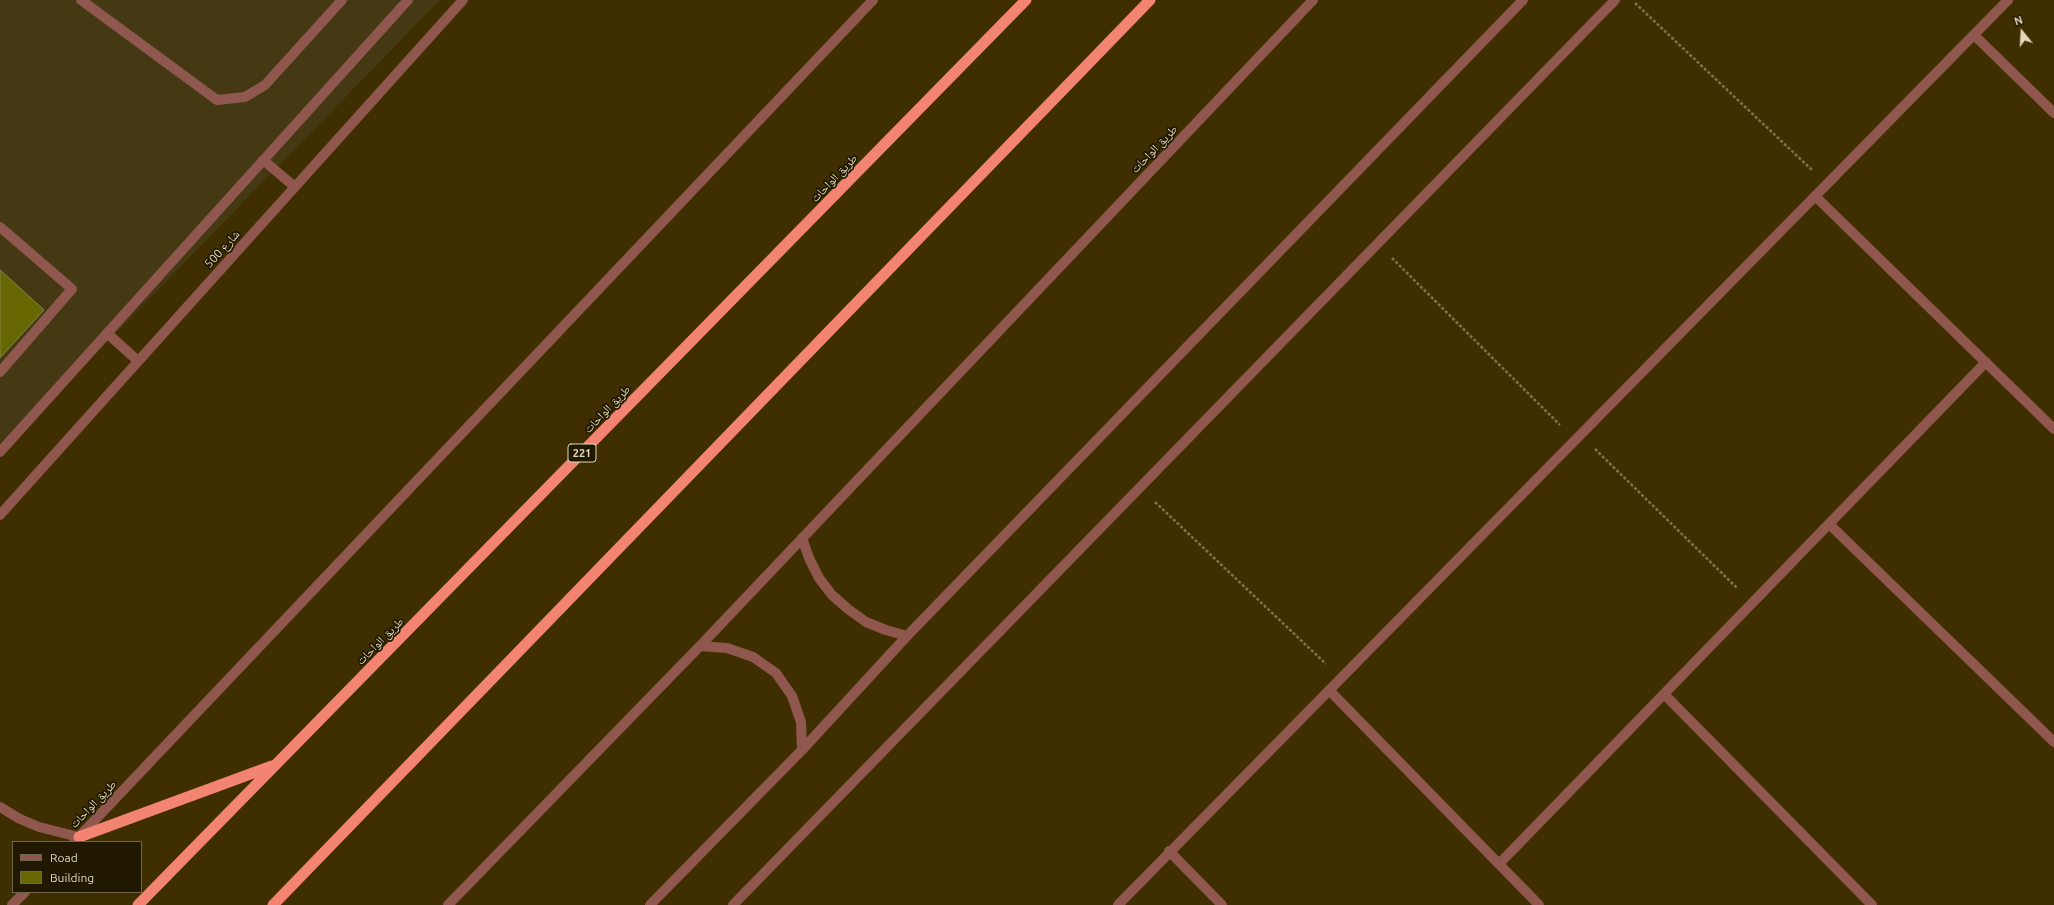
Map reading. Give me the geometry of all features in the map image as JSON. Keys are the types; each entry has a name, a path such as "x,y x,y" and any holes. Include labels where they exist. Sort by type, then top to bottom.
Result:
{"highway":[{"name":"طريق الواحات","path":"138,905 1026,0"},
{"path":"273,905 1150,0"},
{"path":"77,839 277,764"}],"street":[{"path":"81,0 217,100 245,97 265,85 342,0"},
{"path":"0,452 408,0"},
{"name":"شارع 500","path":"0,515 463,0"},
{"name":"طريق الواحات","path":"77,839 873,0"},
{"name":"طريق الواحات","path":"448,905 700,646 1313,0"},
{"path":"650,905 802,750 907,636 1522,0"},
{"path":"733,905 1615,0"},
{"path":"1118,905 1169,851 2008,0"},
{"path":"1974,35 2054,113"},
{"path":"263,160 295,187"},
{"path":"1815,196 2054,429"},
{"path":"0,227 72,289 0,372"},
{"path":"107,333 138,361"},
{"path":"1499,864 1986,362"},
{"path":"1829,524 2054,742"},
{"path":"802,538 812,565 832,595 866,622 907,636"},
{"path":"700,646 727,648 753,657 776,673 792,696 801,722 802,750"},
{"path":"1329,690 1539,905"},
{"path":"1664,694 1872,905"},
{"path":"0,807 20,819 39,827 77,839"},
{"path":"1169,851 1222,905"},
{"path":"12,905 24,893"}],"path":[{"path":"1632,0 1827,184"},
{"path":"1378,243 1752,603"},
{"path":"1140,488 1341,678"}],"shaded area":[{"path":"0,0 440,0 0,452"}],"building":[{"path":"0,270 44,310 0,358"}]}
